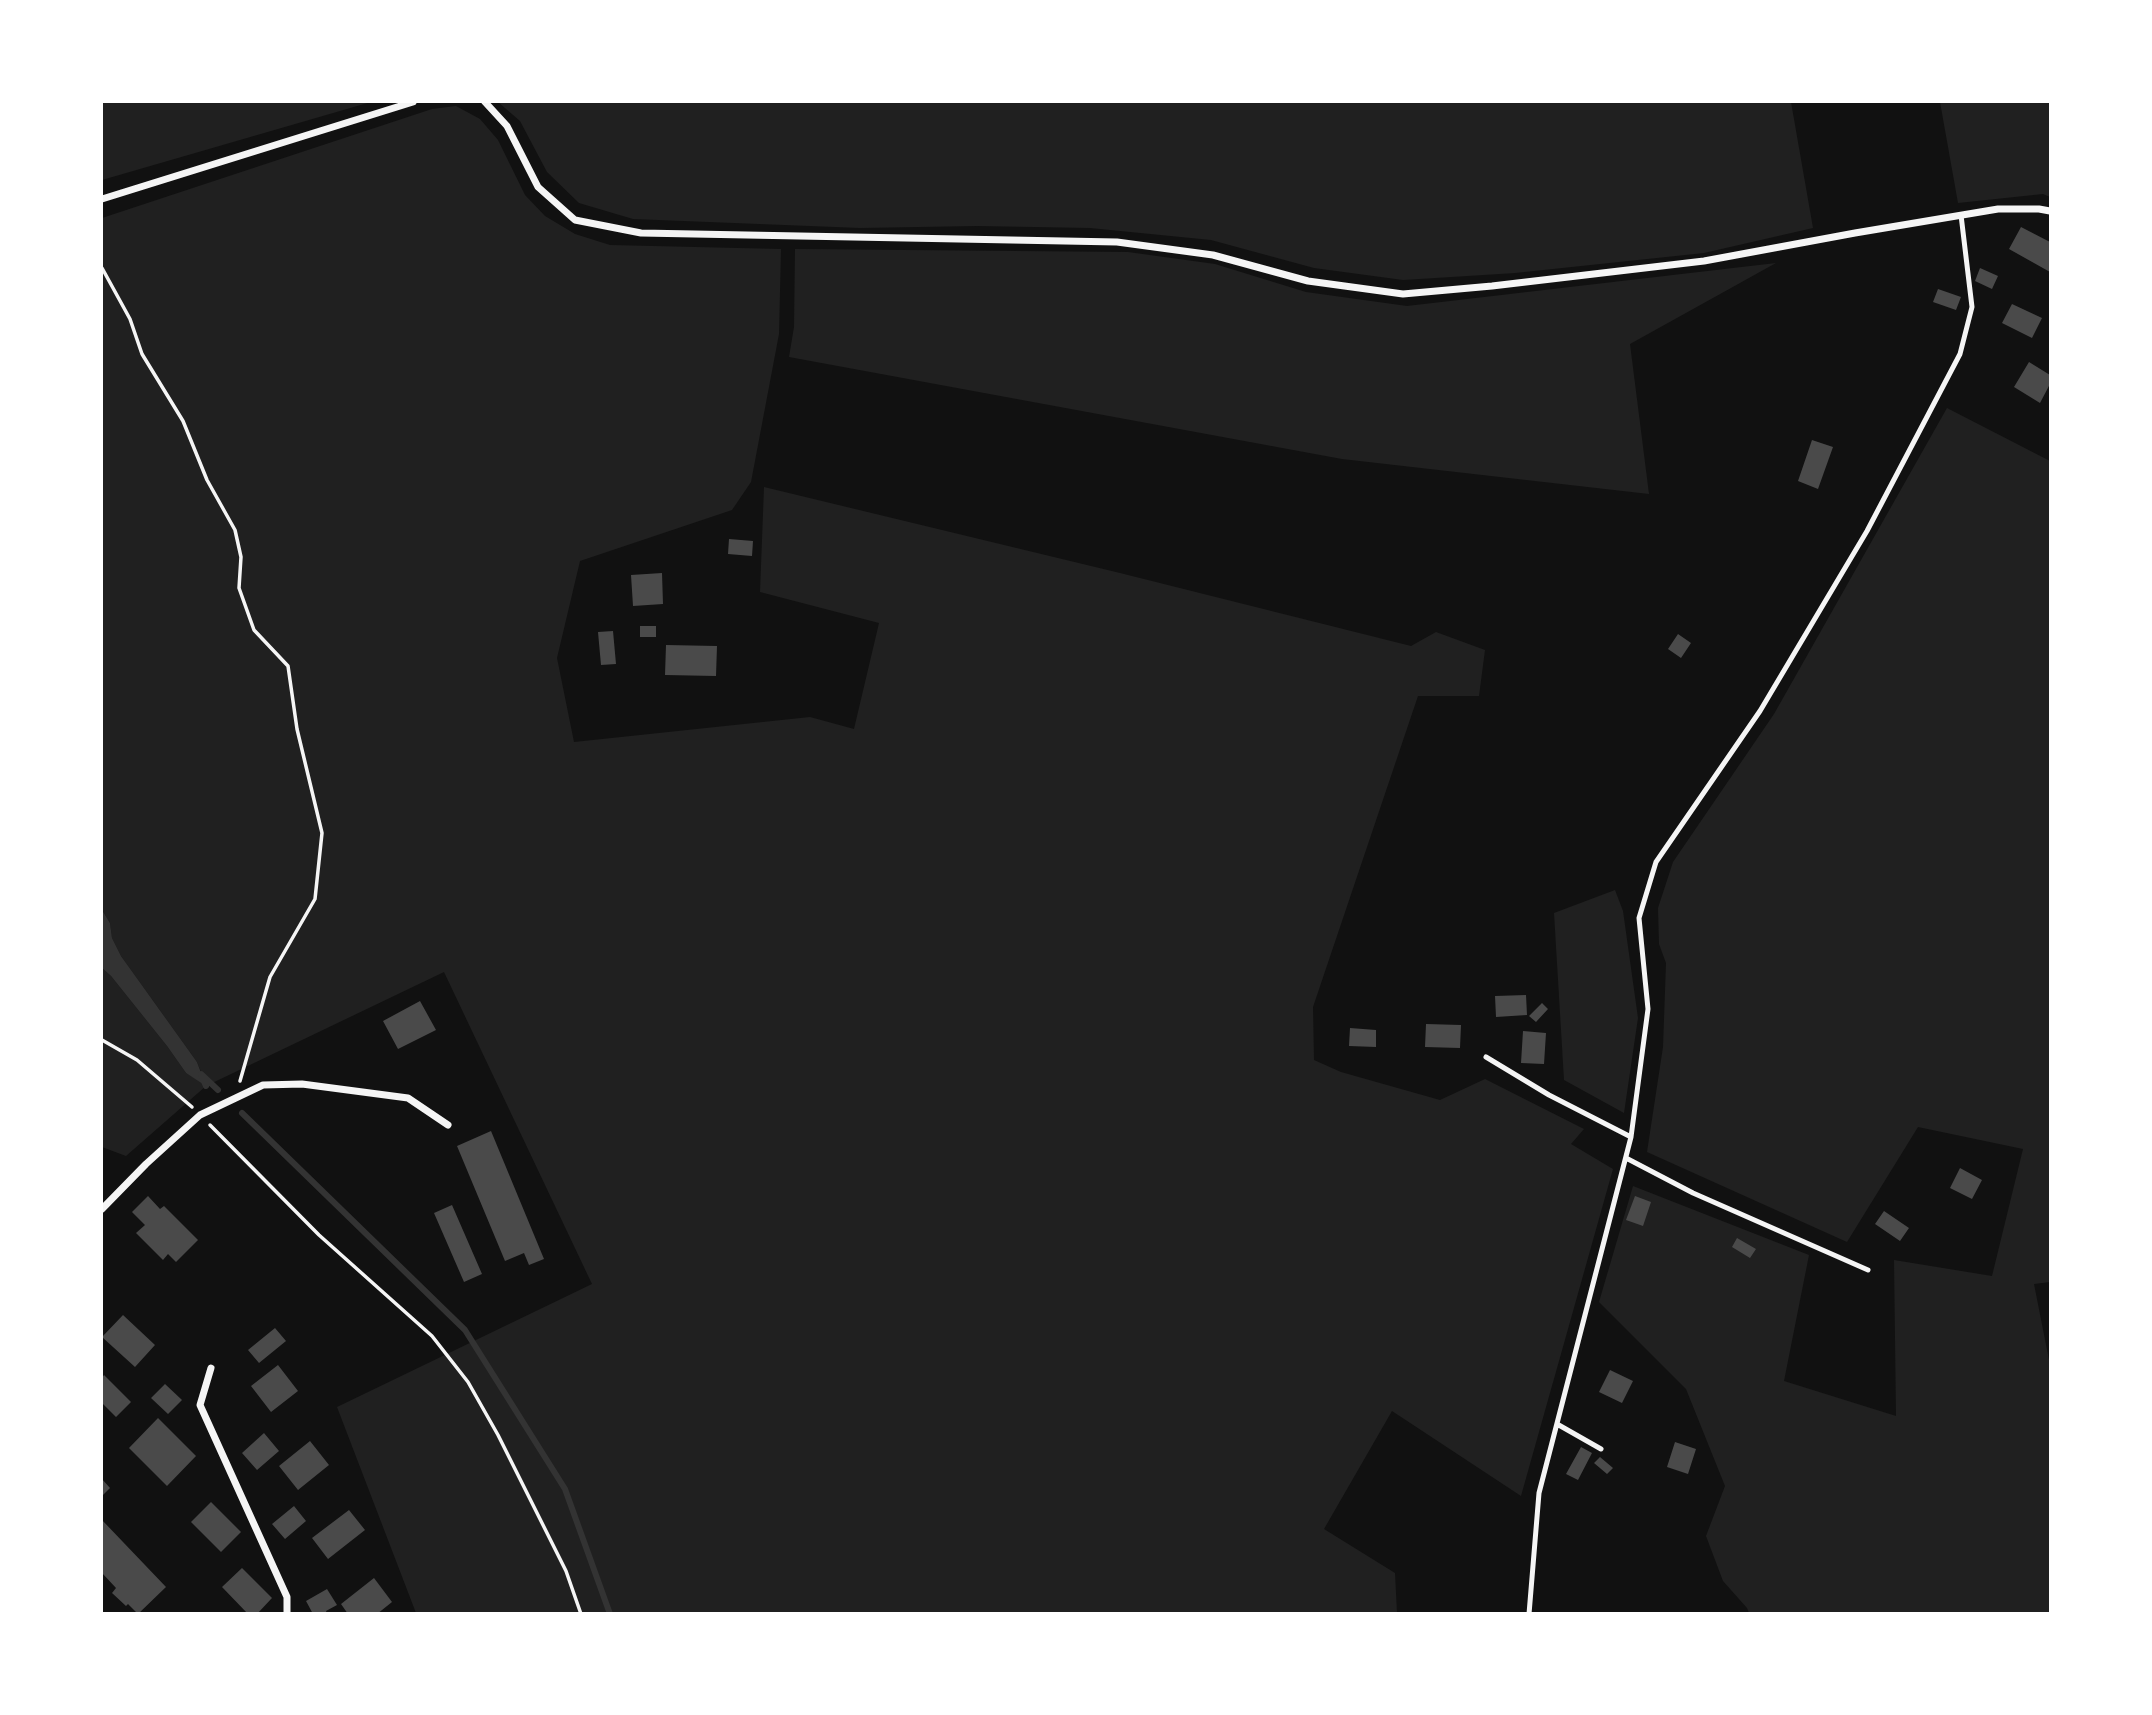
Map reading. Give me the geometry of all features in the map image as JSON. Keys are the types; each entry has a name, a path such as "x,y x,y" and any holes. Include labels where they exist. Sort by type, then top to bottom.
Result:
{"street":[{"path":"102,199 413,102"},
{"path":"485,102 507,126 538,187 575,220 641,233 1117,242 1213,255 1308,281 1403,294 1704,261 1998,209 2050,211"},
{"path":"102,1209 200,1115 263,1085 302,1084 408,1098 449,1125"},
{"path":"211,1368 200,1405 287,1597 288,1614"}],"lane":[{"path":"1529,1614 1539,1493 1631,1137 1648,1009 1639,918 1656,862 1760,711 1867,530 1960,354 1972,307 1961,215"},
{"path":"1486,1057 1549,1095 1631,1137"},
{"path":"1626,1158 1693,1193 1868,1270"},
{"path":"1557,1424 1601,1449"}],"path":[{"path":"102,268 130,319 142,354 183,421 207,480 235,530 241,558 239,588 254,630 288,666 297,729 323,832 316,899 270,977 235,1099"},
{"path":"102,1040 144,1066 180,1095 319,1235 432,1336 468,1382 498,1434 566,1571 581,1614"}],"shaded area":[{"path":"102,102 371,102 102,180"},
{"path":"498,102 1791,102 1813,228 1704,253 1515,273 1403,280 1314,268 1211,240 1090,228 860,228 633,219 579,203 547,172 520,121"},
{"path":"1940,102 2050,102 2050,197 2043,194 1958,203"},
{"path":"456,106 480,119 498,140 525,195 545,216 575,234 610,245 781,249 779,334 751,482 732,510 580,561 557,658 574,742 810,717 854,729 879,623 760,592 764,487 1411,646 1436,632 1485,650 1479,696 1418,696 1313,1007 1314,1060 1341,1072 1440,1100 1485,1079 1584,1129 1571,1144 1613,1169 1521,1496 1392,1411 1324,1529 1395,1573 1397,1613 416,1613 337,1407 592,1284 444,972 206,1086 126,1156 102,1147 102,968 186,1073 206,1084 197,1062 121,956 112,938 110,923 102,910 102,218 432,109"},
{"path":"795,249 1128,252 1215,264 1306,292 1407,306 1776,263 1630,344 1649,494 1342,459 789,357 794,327"},
{"path":"1947,408 2050,461 2050,1282 2034,1284 2050,1365 2050,1613 1749,1613 1723,1581 1706,1536 1725,1486 1686,1389 1599,1302 1633,1186 1809,1255 1784,1381 1896,1416 1894,1260 1992,1276 2023,1149 1918,1127 1847,1242 1647,1152 1663,1047 1666,963 1659,944 1658,908 1673,862 1774,714"},
{"path":"1615,890 1623,911 1638,1018 1624,1113 1564,1080 1554,913"},
{"path":"102,910 110,923 112,938 121,956 197,1062 206,1086 186,1073 102,968"}],"building":[{"path":"2021,227 2050,242 2050,272 2009,249"},
{"path":"1980,268 1998,276 1992,289 1975,281"},
{"path":"1938,289 1961,297 1956,310 1933,302"},
{"path":"2012,304 2042,318 2032,338 2002,323"},
{"path":"2029,362 2050,375 2050,384 2040,403 2014,387"},
{"path":"1812,440 1833,447 1818,489 1798,481"},
{"path":"729,539 753,541 752,556 728,554"},
{"path":"662,573 663,604 633,606 631,575"},
{"path":"640,626 656,626 656,637 640,637"},
{"path":"613,631 616,664 601,665 598,632"},
{"path":"1678,634 1691,643 1681,658 1668,649"},
{"path":"666,645 717,646 716,676 665,675"},
{"path":"1526,995 1527,1015 1496,1017 1495,996"},
{"path":"420,1001 436,1030 398,1049 383,1021"},
{"path":"1542,1003 1548,1009 1536,1022 1529,1016"},
{"path":"1426,1024 1461,1025 1460,1048 1425,1047"},
{"path":"1350,1028 1376,1030 1376,1047 1349,1046"},
{"path":"1523,1031 1546,1033 1544,1064 1521,1063"},
{"path":"491,1131 544,1259 529,1265 524,1253 505,1261 457,1146"},
{"path":"1960,1168 1982,1180 1972,1199 1950,1188"},
{"path":"148,1196 160,1209 164,1206 198,1240 176,1262 168,1254 163,1260 136,1233 145,1225 132,1212"},
{"path":"1635,1196 1651,1202 1643,1226 1626,1220"},
{"path":"452,1205 482,1274 464,1282 434,1213"},
{"path":"1884,1211 1909,1228 1900,1241 1875,1224"},
{"path":"1737,1238 1756,1249 1750,1258 1732,1247"},
{"path":"123,1315 155,1345 135,1367 102,1337"},
{"path":"275,1328 286,1341 259,1363 248,1350"},
{"path":"278,1365 298,1391 271,1412 251,1386"},
{"path":"1610,1370 1633,1381 1622,1403 1599,1392"},
{"path":"104,1375 131,1402 116,1417 102,1403"},
{"path":"165,1384 182,1400 168,1414 151,1398"},
{"path":"158,1418 196,1456 167,1486 129,1448"},
{"path":"264,1433 279,1451 257,1470 242,1453"},
{"path":"310,1441 329,1465 298,1490 279,1466"},
{"path":"1675,1442 1696,1449 1688,1474 1667,1467"},
{"path":"1581,1447 1592,1453 1578,1480 1566,1474"},
{"path":"1600,1457 1613,1468 1607,1474 1594,1463"},
{"path":"102,1479 110,1488 102,1496"},
{"path":"211,1502 241,1532 221,1552 191,1522"},
{"path":"294,1506 306,1521 285,1539 272,1524"},
{"path":"349,1510 365,1530 328,1559 312,1538"},
{"path":"102,1520 166,1587 138,1614 112,1593 116,1588 102,1573"},
{"path":"242,1568 272,1598 257,1614 248,1614 222,1587"},
{"path":"374,1578 392,1602 377,1614 348,1614 341,1604"},
{"path":"327,1589 337,1605 326,1611 327,1614 313,1614 306,1601"}],"waterway":[{"path":"206,1086 201,1074 218,1090"},
{"path":"242,1113 465,1330 565,1489 610,1614"}]}
